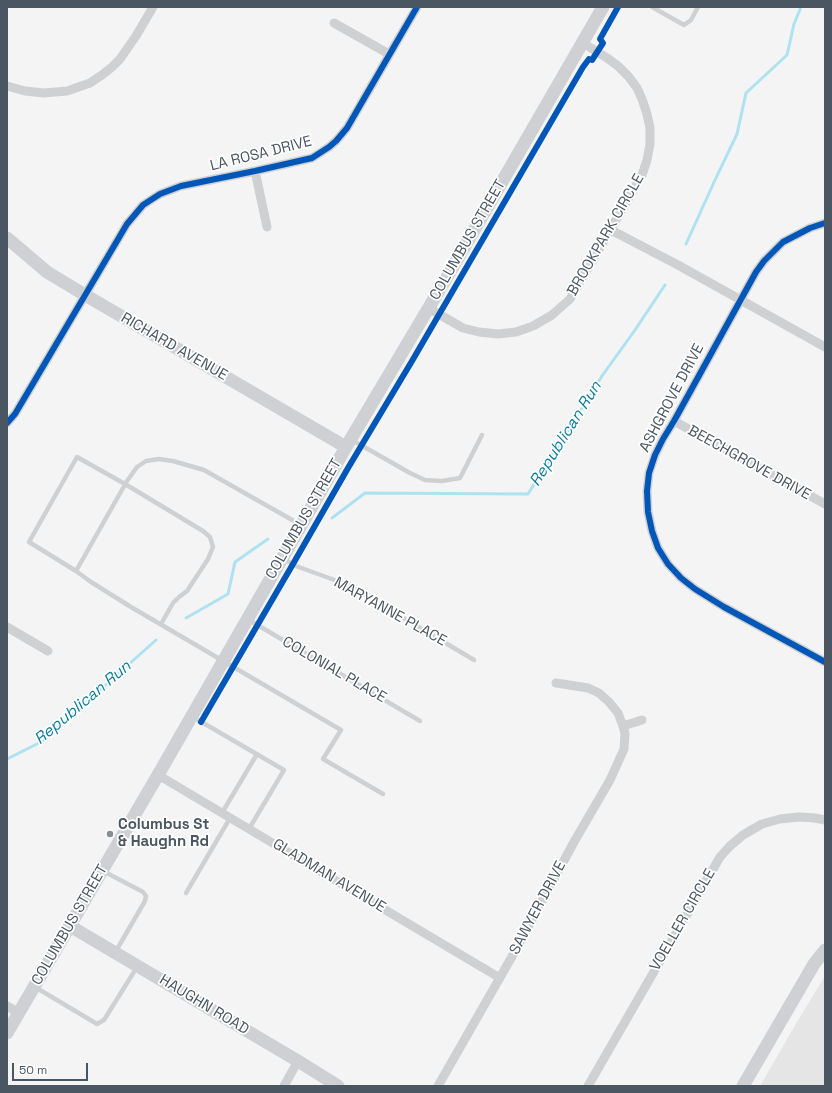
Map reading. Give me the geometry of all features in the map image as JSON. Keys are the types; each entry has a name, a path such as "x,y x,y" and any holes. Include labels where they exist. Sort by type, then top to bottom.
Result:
{"main road":[{"name":"COLUMBUS STREET","path":"7,1033 158,775 348,443 603,7"},
{"name":"RICHARD AVENUE","path":"7,238 47,272 85,295 348,443"},
{"name":"HAUGHN ROAD","path":"70,926 338,1086"},
{"path":"743,1086 814,964 825,950"}],"street":[{"path":"7,86 25,91 44,93 67,91 90,83 112,67 120,59 153,7"},
{"name":"LA ROSA DRIVE","path":"7,423 15,414 127,224 143,205 170,189 312,158 321,153 336,141 347,128 417,7"},
{"path":"334,23 389,54"},
{"name":"BROOKPARK CIRCLE","path":"428,308 462,328 479,332 498,334 516,332 533,326 552,315 570,298 611,230 642,175 650,144 650,128 642,99 637,88 629,77 618,66 583,43"},
{"path":"255,171 267,227"},
{"name":"ASHGROVE DRIVE","path":"825,223 810,228 783,242 764,261 756,272 655,455 649,473 647,491 648,512 652,531 658,548 668,564 680,578 724,607 825,662"},
{"path":"611,230 825,346"},
{"name":"BEECHGROVE DRIVE","path":"674,421 825,504"},
{"path":"7,627 48,651"},
{"name":"SAWYER DRIVE","path":"438,1086 500,978 622,757 625,734 614,706 598,693 588,688 556,683"},
{"path":"623,726 642,720"},
{"name":"GLADMAN AVENUE","path":"158,775 500,978"},
{"name":"VOELLER CIRCLE","path":"588,1086 720,857 743,835 762,824 780,819 799,817 825,820"},
{"path":"7,1006 18,1013"},
{"path":"284,1086 298,1061"}],"lane":[{"path":"652,7 684,25 691,20 698,7"},
{"path":"348,443 415,476 425,480 442,481 460,478 482,435"},
{"path":"161,624 173,603 187,591 208,560 213,547 210,537 203,531 125,484 77,458 29,542 91,582 161,624 223,661 341,730 323,759 383,794"},
{"path":"76,571 125,484 137,467 146,461 159,459 173,461 204,470 301,526"},
{"name":"MARYANNE PLACE","path":"282,558 296,566 348,585 474,660"},
{"name":"COLONIAL PLACE","path":"247,619 420,721"},
{"path":"191,716 284,770 249,829"},
{"path":"222,813 257,754"},
{"path":"186,893 230,818"},
{"path":"102,871 143,892 146,896 145,901 115,952"},
{"path":"34,987 97,1024 104,1020 138,966"}],"shaded area":[{"path":"825,976 825,1086 760,1086 797,1022"}],"waterway":[{"name":"Republican Run","path":"686,244 737,134 746,93 787,55 794,24 801,7"},
{"name":"Republican Run","path":"332,518 365,493 528,494 602,376 665,285"},
{"name":"Republican Run","path":"186,618 228,594 235,562 268,539"},
{"name":"Republican Run","path":"7,759 43,741 156,640"}],"cycle path":[{"path":"7,423 15,414 127,224 143,205 160,194 181,186 312,158 329,147 347,128 417,7"},
{"path":"201,722 583,67 589,59 592,60 603,43 600,39 618,7"},
{"path":"825,223 810,228 783,242 764,261 756,272 655,455 649,473 647,491 648,512 652,531 658,548 668,564 681,578 695,589 724,607 825,662"}],"place":[{"name":"Columbus St & Haughn Rd","path":"110,834"}]}
